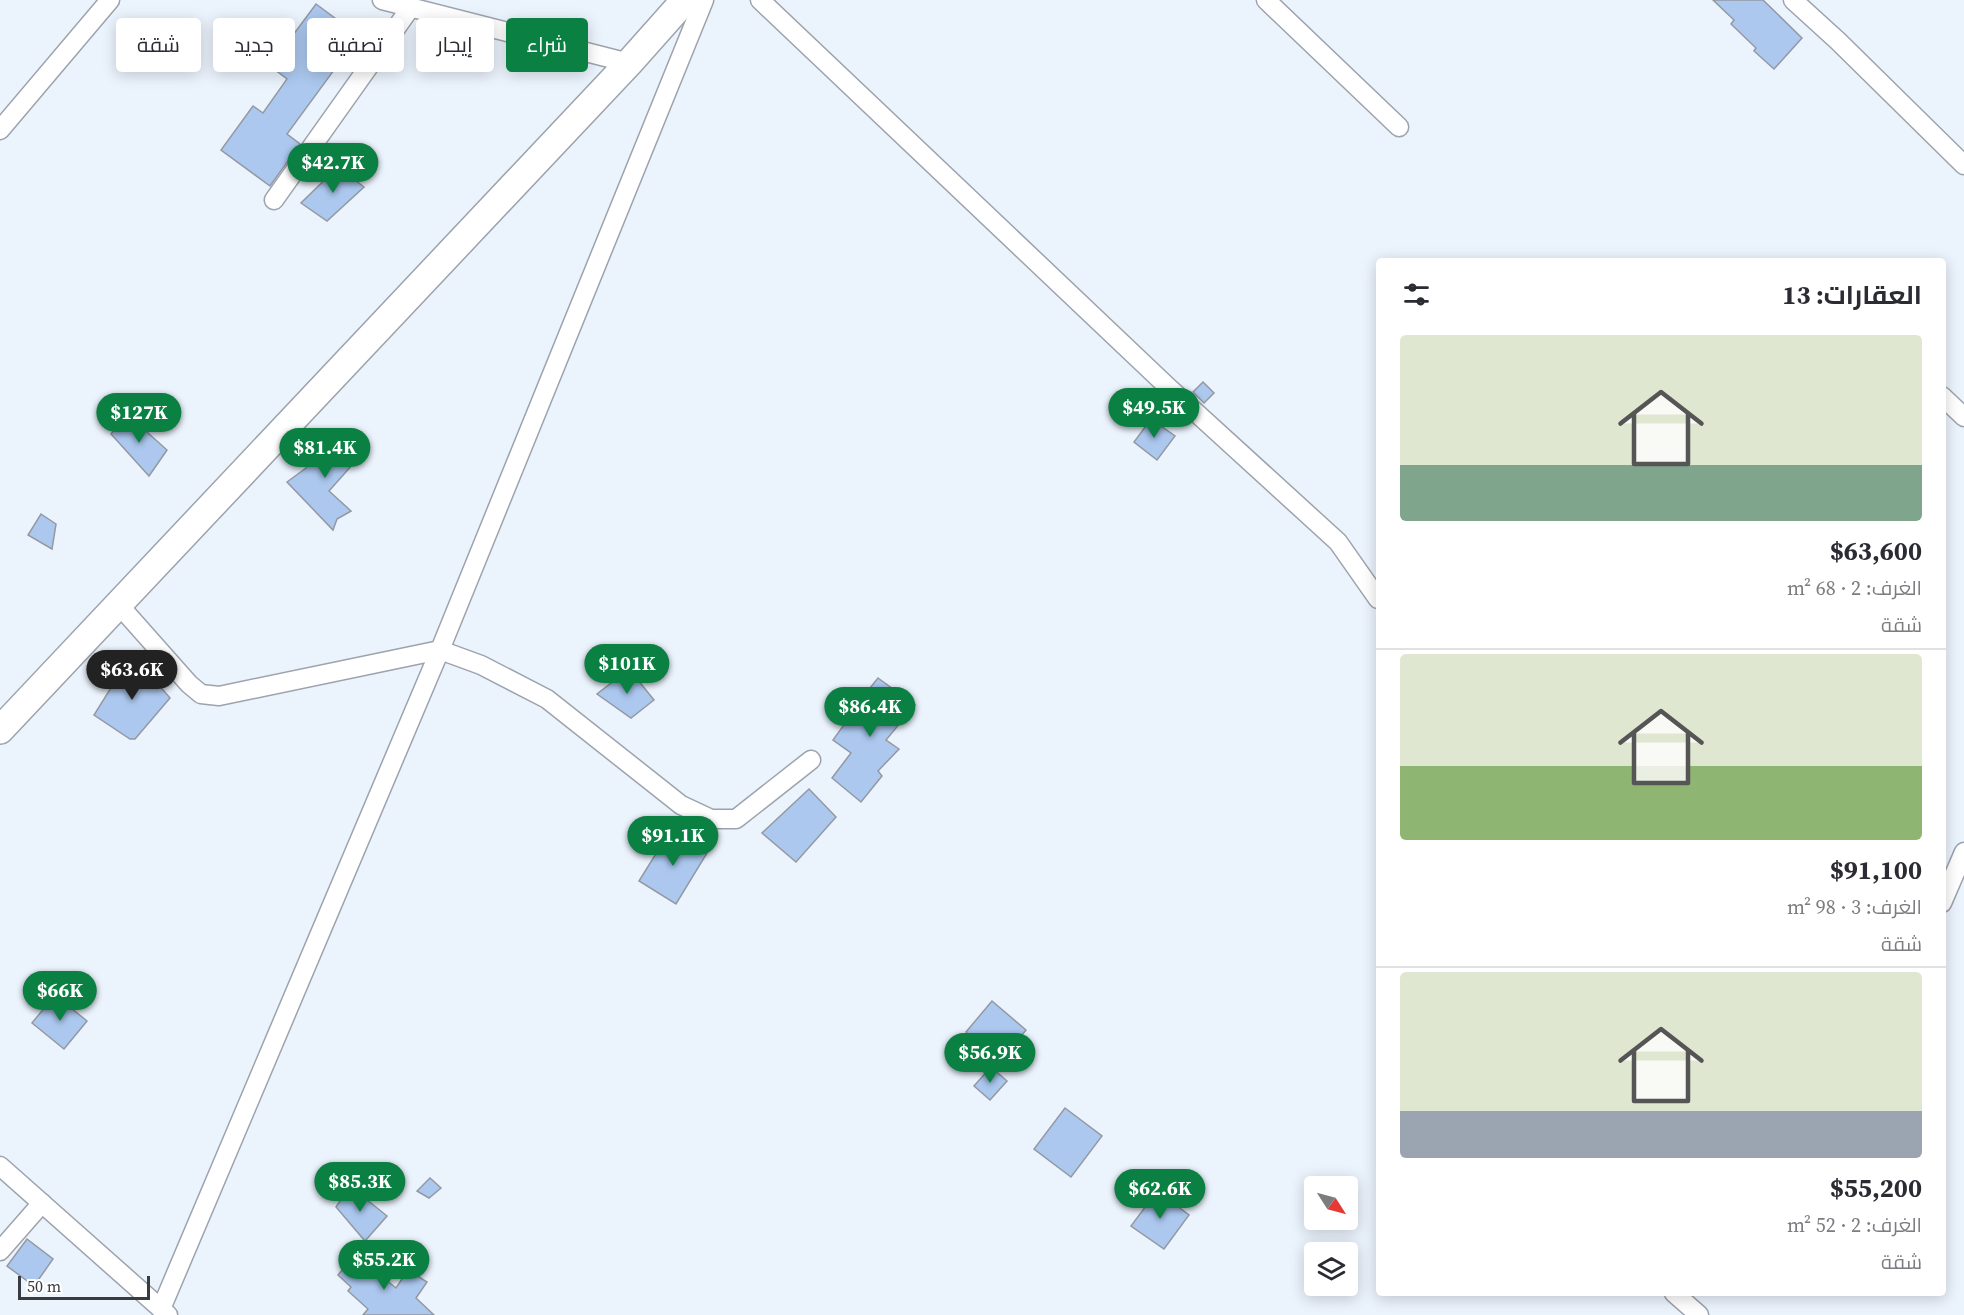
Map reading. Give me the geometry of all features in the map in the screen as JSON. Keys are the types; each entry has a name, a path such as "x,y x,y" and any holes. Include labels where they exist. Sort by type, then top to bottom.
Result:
{"street":[{"path":"0,130 110,0"},
{"path":"382,0 629,63"},
{"path":"0,730 629,63 685,0"},
{"path":"0,1166 165,1312 440,650 704,0"},
{"path":"760,0 1167,387 1338,542 1376,596"},
{"path":"1266,0 1399,127"},
{"path":"1793,0 1964,165"},
{"path":"274,200 411,7"},
{"path":"1946,400 1964,417"},
{"path":"119,605 189,684 201,694 219,696 440,650 481,665 547,699 681,805 711,819 736,819 811,760"},
{"path":"1946,894 1964,852"},
{"path":"0,1251 42,1203"},
{"path":"1677,1296 1699,1315"}],"building":[{"path":"1713,0 1763,0 1802,38 1774,69 1754,51 1756,48 1731,24 1734,20"},
{"path":"316,4 335,18 307,18 307,72 333,72 287,134 300,144 270,186 221,150 253,106 263,113 287,79 278,72 295,72 295,32"},
{"path":"338,167 364,187 327,221 301,203"},
{"path":"1203,382 1214,393 1204,403 1193,392"},
{"path":"127,414 167,450 149,476 111,434"},
{"path":"1151,419 1175,436 1157,460 1134,442"},
{"path":"332,434 360,456 329,491 351,511 337,519 333,530 287,482 306,468 311,458"},
{"path":"41,514 56,524 52,549 28,535"},
{"path":"132,654 170,698 135,739 130,739 94,715"},
{"path":"629,669 654,700 631,718 597,694"},
{"path":"878,678 915,705 886,740 899,749 878,771 882,776 861,802 832,778 851,753 833,740 851,715 849,714"},
{"path":"809,789 836,817 796,862 762,833"},
{"path":"670,831 707,853 676,904 639,881"},
{"path":"55,995 87,1021 64,1049 32,1023"},
{"path":"992,1001 1026,1030 1000,1061 966,1032"},
{"path":"991,1067 1007,1081 990,1100 974,1086"},
{"path":"1065,1108 1102,1136 1071,1177 1034,1149"},
{"path":"430,1178 441,1188 429,1198 417,1191"},
{"path":"350,1186 387,1216 365,1241 336,1207"},
{"path":"1157,1191 1189,1215 1164,1249 1131,1226"},
{"path":"27,1239 53,1259 34,1286 7,1266"},
{"path":"355,1255 396,1288 408,1270 427,1282 416,1298 434,1315 363,1315 368,1309 348,1291 351,1287 338,1275"}]}
